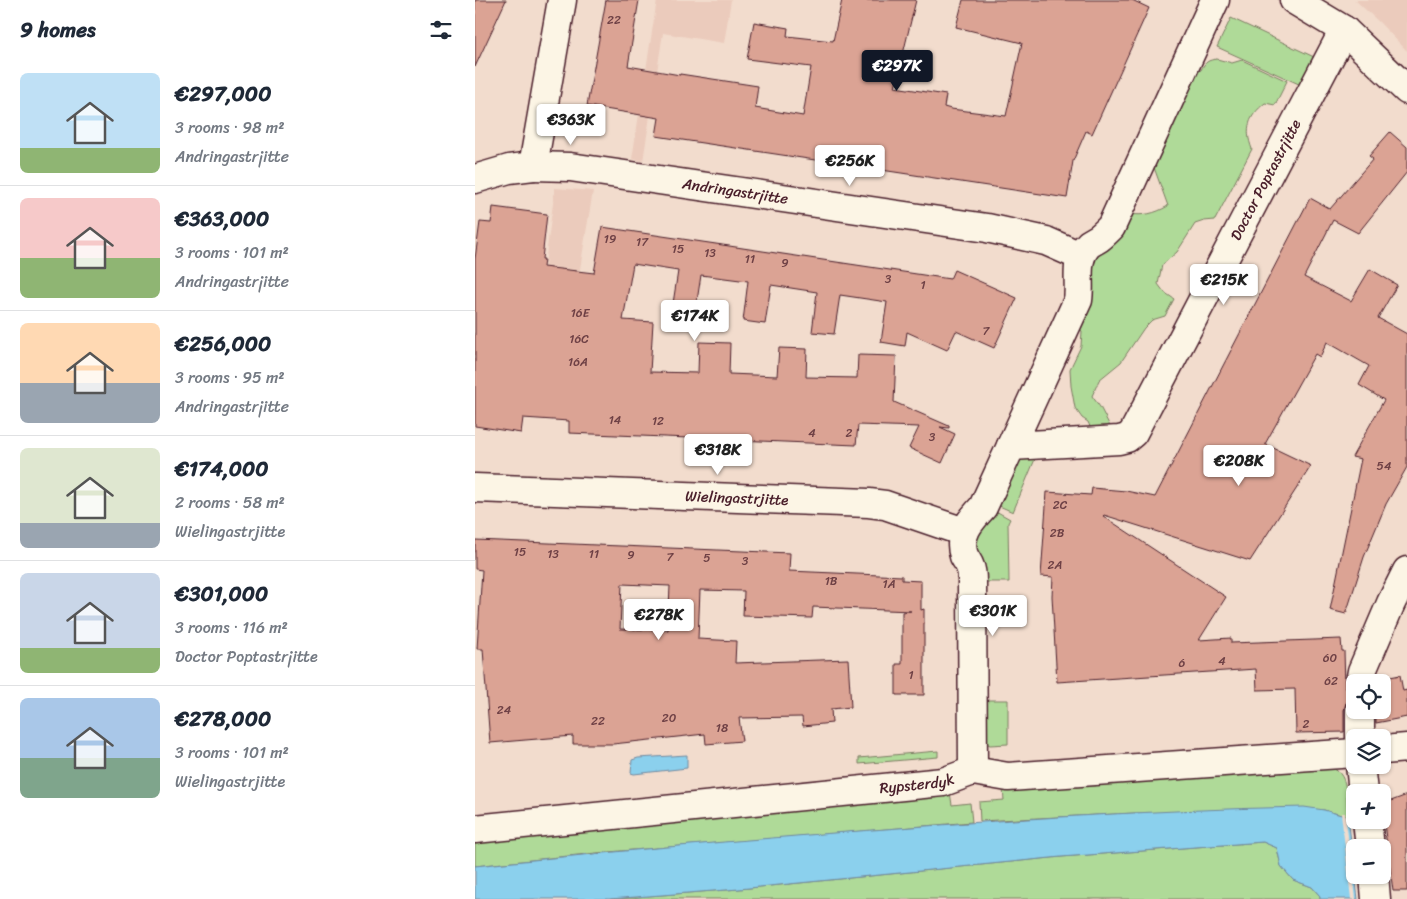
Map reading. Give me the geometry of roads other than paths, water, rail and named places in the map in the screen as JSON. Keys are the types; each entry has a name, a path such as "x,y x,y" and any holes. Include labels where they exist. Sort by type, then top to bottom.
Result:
{"street":[{"path":"533,166 562,0"},
{"path":"973,771 972,582 970,567 964,556 964,532 968,523 983,507 1078,300 1080,256 1089,244 1111,227 1215,0"},
{"path":"1294,0 1344,30 1407,90"},
{"name":"Doctor Poptastrjitte","path":"1011,446 1119,440 1127,438 1133,433 1344,30"},
{"name":"Andringastrjitte","path":"475,179 509,169 533,166 570,167 987,228 1046,241 1080,256"},
{"name":"Wielingastrjitte","path":"475,488 869,503 885,505 964,532"},
{"path":"1361,674 1391,602 1407,571"},
{"path":"1391,749 1407,748"},
{"name":"Rypsterdyk","path":"475,828 943,782 973,771 1008,777 1346,754"},
{"path":"1375,884 1377,899"}],"water":[{"path":"687,755 687,768 631,773 632,760 638,758"},
{"path":"1304,807 1346,816 1346,829 1349,829 1351,839 1346,839 1346,884 1356,884 1358,899 1320,899 1320,896 1312,887 1293,880 1281,866 1277,848 1263,842 1061,857 739,889 610,899 475,899 475,866 808,835 1056,817"}]}
